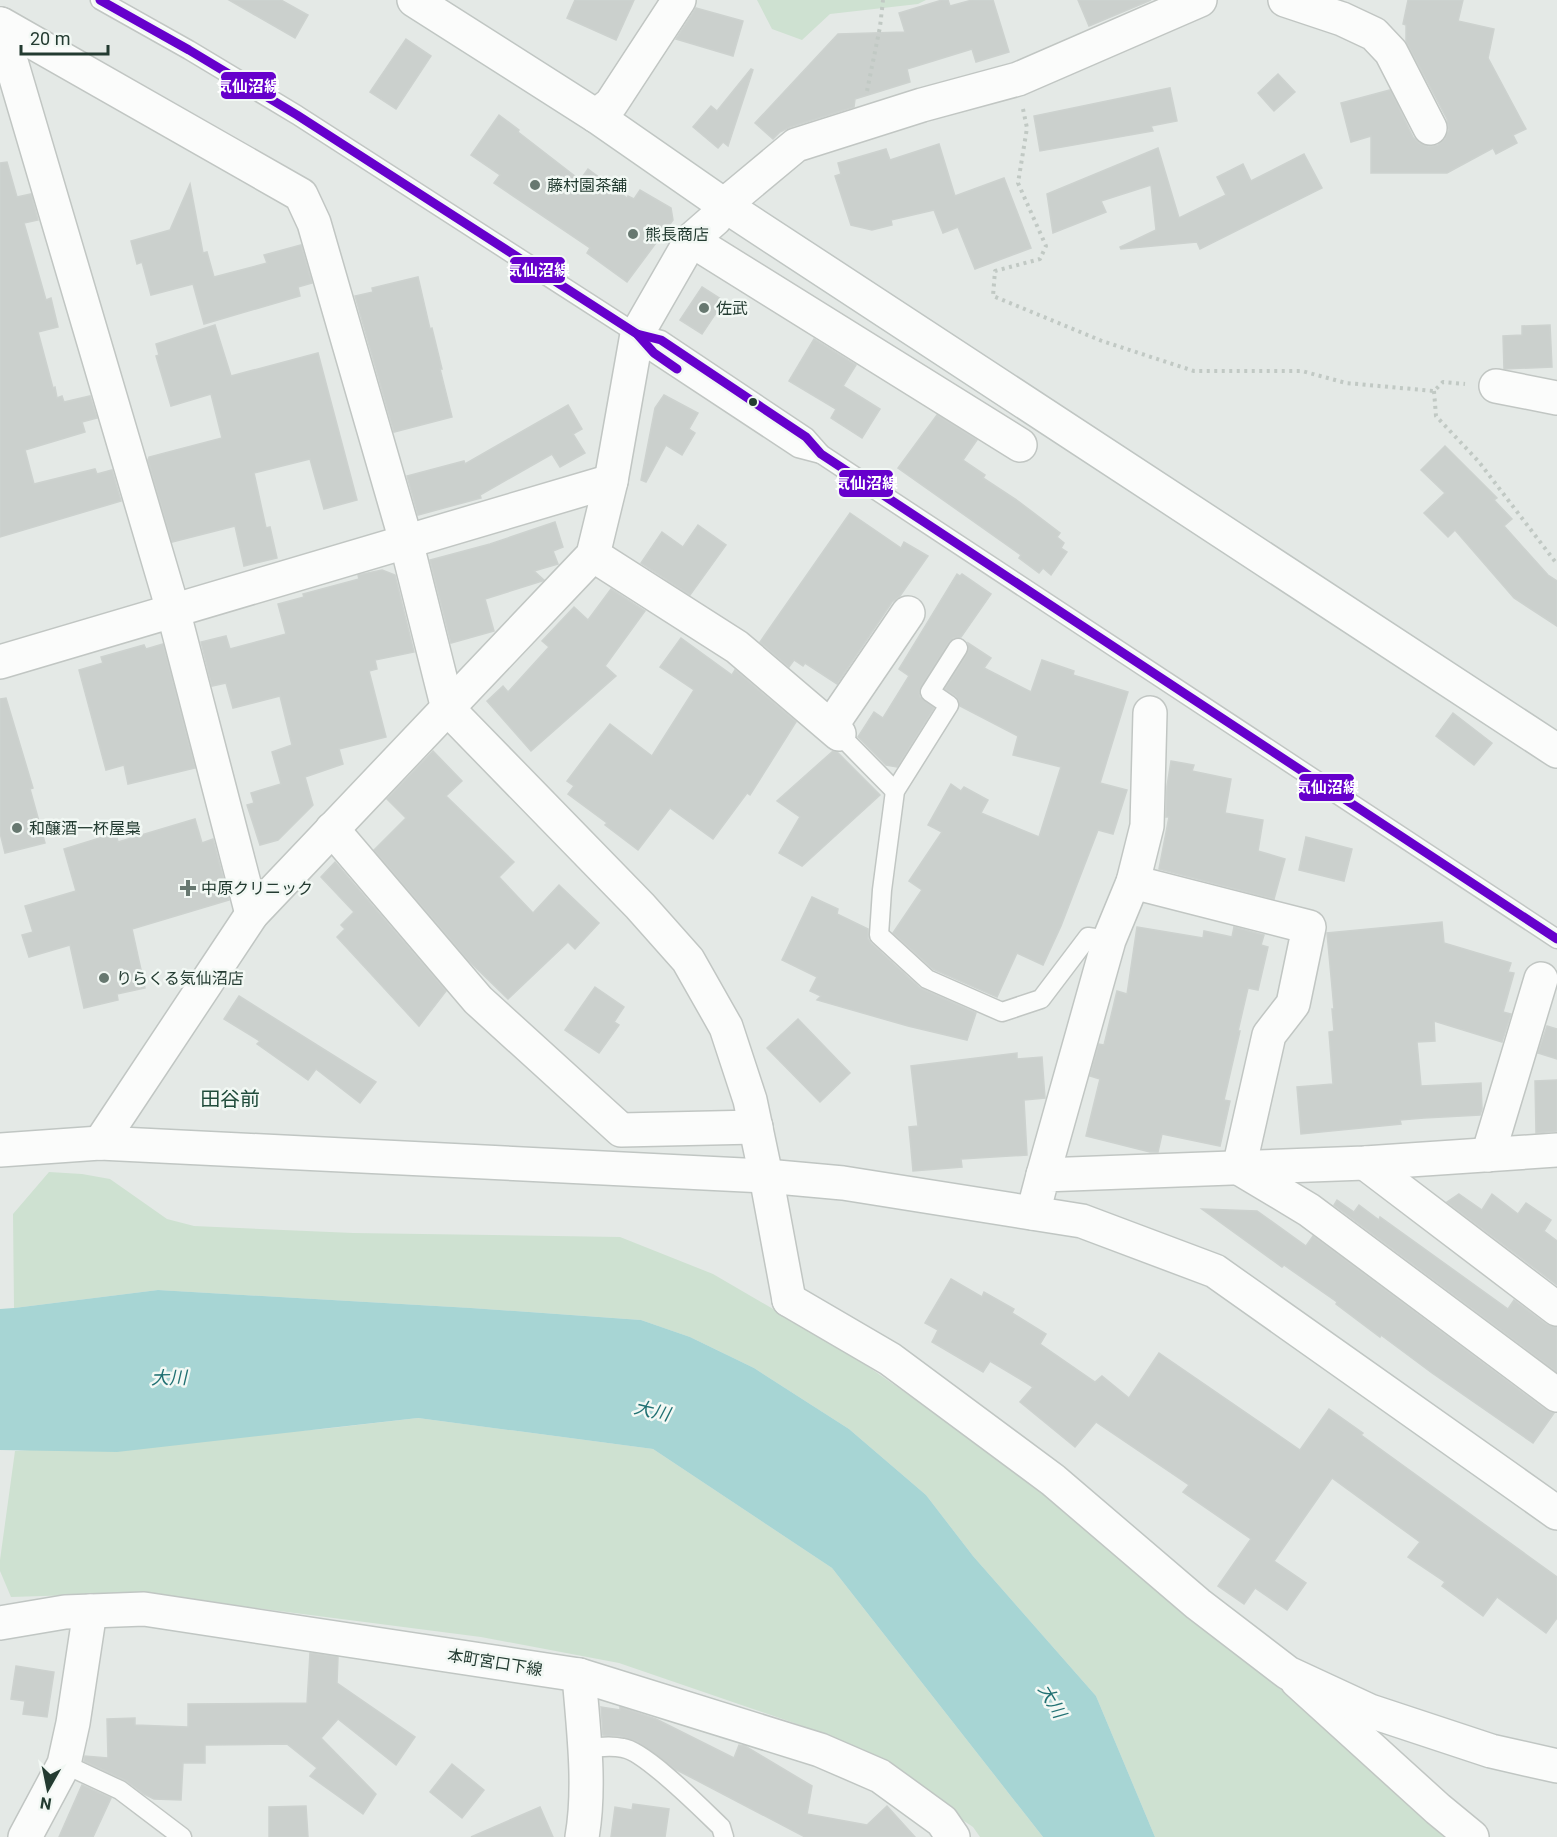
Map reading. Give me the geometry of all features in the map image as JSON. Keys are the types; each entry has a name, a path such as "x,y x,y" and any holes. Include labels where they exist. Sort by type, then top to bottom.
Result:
{"street":[{"path":"414,0 596,116 724,205 1557,751"},
{"path":"596,116 611,104 679,0"},
{"path":"100,1143 252,914 593,555 611,481 637,334 691,240 715,219 724,205 796,145 860,124 1018,79 1200,0"},
{"path":"1286,0 1342,19 1374,34 1391,52 1430,128"},
{"path":"1,24 301,195 314,224 406,542 448,709 640,906 688,960 726,1027 750,1100 789,1300 890,1359 1053,1480 1198,1604 1288,1673 1472,1837"},
{"path":"1,24 173,610 252,914"},
{"path":"691,240 1020,445"},
{"path":"1496,386 1557,398"},
{"path":"0,662 611,481"},
{"path":"593,555 737,647 835,730 908,613"},
{"path":"1033,1213 1109,940 1133,882 1146,826 1149,713"},
{"path":"332,829 478,1000 621,1130 756,1127"},
{"path":"1133,882 1309,927 1293,1004 1269,1035 1239,1168"},
{"path":"1488,1155 1541,978"},
{"path":"0,1150 100,1143 766,1176 843,1183 1082,1221 1215,1271 1557,1513"},
{"path":"1043,1175 1365,1163 1557,1150"},
{"path":"1365,1163 1557,1309"},
{"path":"1239,1168 1309,1210 1557,1395"},
{"name":"本町宮口下線","path":"0,1623 65,1612 144,1609 579,1675 820,1750 880,1776 929,1823 942,1821 953,1837"},
{"path":"25,1837 64,1764 90,1611"},
{"path":"1288,1673 1370,1711 1491,1751 1557,1766"},
{"path":"579,1675 585,1749 582,1837"}],"lane":[{"path":"100,0 297,115 637,334 654,353 798,448 820,454 1557,939"},
{"path":"958,648 930,692 949,705 896,791 882,890 879,935 927,979 1002,1012 1041,999 1088,937 1109,940"},
{"path":"835,730 896,791"},
{"path":"585,1749 601,1746 624,1748 641,1755 722,1827 724,1837"},
{"path":"64,1764 120,1790 182,1837"}],"path":[{"path":"860,124 880,27 883,0"},
{"path":"1018,79 1027,128 1018,183 1046,246 1040,260 995,272 993,296 1102,341 1194,371 1302,370 1346,383 1434,391"},
{"path":"1496,386 1443,382 1434,391 1436,416 1479,462 1557,564"}],"green space":[{"path":"757,0 926,0 918,4 830,14 802,40 772,29"},
{"path":"49,1172 110,1179 167,1219 194,1226 353,1233 620,1237 713,1274 847,1352 1011,1466 1467,1837 1155,1837 1096,1696 973,1556 926,1495 849,1429 754,1368 690,1337 641,1320 158,1290 14,1308 13,1214"},
{"path":"418,1418 653,1449 832,1568 1043,1837 980,1837 973,1827 873,1760 800,1725 619,1663 481,1637 139,1593 11,1597 0,1571 15,1451 323,1429"}],"water":[{"name":"大川","path":"158,1290 641,1320 690,1337 754,1368 849,1429 926,1495 973,1556 1096,1696 1155,1837 1043,1837 832,1568 653,1449 418,1418 117,1452 0,1450 0,1309"}],"building":[{"path":"229,0 281,0 308,15 295,38"},
{"path":"575,0 634,0 616,40 567,18"},
{"path":"948,0 950,6 972,0 993,0 1009,52 976,62 972,49 907,69 910,82 855,99 854,107 790,127 773,139 755,123 838,34 905,32 899,13"},
{"path":"1078,0 1151,0 1089,26"},
{"path":"1408,0 1463,0 1458,21 1494,29 1488,58 1526,129 1513,135 1517,143 1496,154 1493,148 1447,173 1371,173 1371,136 1351,142 1341,103 1390,90 1413,137 1419,143 1428,147 1438,145 1445,139 1449,130 1447,119 1406,41 1406,25 1403,24"},
{"path":"696,8 743,21 733,56 676,39"},
{"path":"406,39 431,56 396,109 370,92"},
{"path":"751,69 753,70 728,146 723,142 718,148 693,127 711,106 717,111"},
{"path":"1278,74 1295,92 1274,111 1258,93"},
{"path":"1170,88 1177,121 1151,126 1153,131 1040,151 1034,116"},
{"path":"499,115 580,180 588,169 627,198 628,196 634,199 640,190 671,208 673,220 627,282 587,253 590,248 494,183 500,175 471,155"},
{"path":"939,144 955,196 1004,178 1031,248 975,269 958,227 943,233 934,210 891,220 892,225 872,230 851,225 835,176 841,174 838,163 886,149 890,160"},
{"path":"1158,148 1179,218 1226,195 1217,177 1243,164 1251,181 1304,154 1322,188 1200,249 1197,242 1121,249 1120,247 1156,230 1151,185 1101,201 1106,212 1053,233 1047,194"},
{"path":"7,162 17,197 31,194 38,220 24,223 46,300 51,298 58,327 38,332 53,388 55,387 57,398 62,396 64,402 90,396 97,418 82,422 85,432 25,450 34,484 95,469 97,474 112,470 121,501 0,537 0,163"},
{"path":"190,184 203,253 207,252 214,277 267,263 264,255 301,245 312,283 298,287 300,296 204,324 193,284 151,295 142,262 137,264 131,241 170,230"},
{"path":"418,277 452,417 394,432 355,296 373,292 372,288"},
{"path":"702,287 724,301 702,334 680,320"},
{"path":"215,325 231,376 318,353 357,500 324,509 310,459 254,473 266,528 270,527 277,558 244,566 235,526 172,542 148,460 149,457 222,438 211,394 171,406 156,356 159,355 156,344"},
{"path":"1550,325 1552,367 1504,369 1503,336 1522,335 1522,326"},
{"path":"814,339 856,365 843,386 880,409 862,438 831,418 836,409 789,381"},
{"path":"664,395 698,413 689,429 695,433 682,455 666,445 646,482 641,480 655,408"},
{"path":"568,405 582,429 573,434 585,453 560,467 552,454 480,495 481,498 418,515 407,476 464,461 465,464"},
{"path":"937,415 977,440 963,460 985,475 983,478 1060,533 1057,537 1064,543 1061,548 1067,552 1051,575 1043,568 1039,573 1019,558 1021,555 898,468"},
{"path":"1445,446 1497,498 1494,500 1512,519 1504,526 1548,575 1557,581 1557,626 1514,598 1455,530 1448,537 1424,513 1445,493 1421,470"},
{"path":"850,513 901,548 904,542 928,556 900,596 892,602 837,684 805,663 803,666 794,660 789,667 760,642"},
{"path":"555,522 563,547 553,551 558,564 534,571 544,580 542,581 485,599 494,631 451,643 430,560 490,544"},
{"path":"698,525 726,545 690,595 641,563 662,532 683,547"},
{"path":"382,570 395,575 414,652 375,660 377,669 369,671 386,737 339,749 343,764 305,777 313,805 278,840 260,845 247,805 254,803 251,793 281,784 272,752 292,745 280,696 233,708 226,683 212,686 201,642 226,636 230,649 286,634 278,604 304,597 303,594 359,579 358,575"},
{"path":"957,574 960,576 962,574 991,594 961,637 953,638 949,642 921,686 920,697 934,708 897,767 886,765 858,737 874,712 883,718 909,676 899,669"},
{"path":"611,589 645,611 605,666 616,676 531,751 487,701 503,686 508,692 549,647 542,641 574,607 588,620"},
{"path":"681,638 732,675 735,670 796,722 750,795 747,793 713,839 670,808 638,850 568,794 574,786 567,781 610,724 652,756 694,690 660,667"},
{"path":"968,643 991,658 984,668 1031,692 1042,660 1074,671 1073,675 1128,692 1100,783 1127,790 1113,834 1098,830 1061,926 1043,965 1017,953 997,997 933,969 893,933 922,890 909,881 942,832 928,825 951,784 961,791 964,787 988,800 981,813 1039,837 1061,767 1013,755 1018,736 960,706 956,696 945,689 967,654"},
{"path":"163,644 195,768 128,784 124,765 106,770 79,670 103,663 101,657 144,645 146,649"},
{"path":"6,698 33,788 30,789 45,843 5,853 0,833 0,699"},
{"path":"1453,713 1492,743 1474,765 1436,736"},
{"path":"433,751 462,781 446,796 514,862 499,877 533,913 559,885 599,923 575,949 568,942 508,999 469,961 374,850 406,818 387,799"},
{"path":"833,751 837,752 880,795 802,866 779,853 800,817 777,801"},
{"path":"1171,761 1194,765 1192,771 1231,779 1225,813 1263,820 1258,851 1285,859 1274,899 1159,869 1169,817 1166,817 1167,786"},
{"name":"中原クリニック","path":"195,819 202,843 213,839 229,900 132,929 145,988 117,994 118,1000 84,1008 70,945 29,957 22,935 33,932 25,906 76,891 64,849 116,833 118,842"},
{"path":"1306,837 1352,849 1344,881 1299,870"},
{"path":"335,862 446,991 419,1026 337,937 345,929 341,925 354,912 321,877"},
{"path":"812,897 838,909 837,914 868,929 868,939 871,943 920,988 976,1013 967,1040 817,1000 821,996 810,991 817,977 782,960"},
{"path":"1442,922 1444,943 1511,963 1508,972 1514,973 1503,1012 1511,1014 1502,1042 1434,1021 1435,1041 1417,1042 1421,1086 1481,1083 1482,1109 1480,1115 1400,1120 1401,1124 1301,1134 1297,1087 1333,1084 1329,1032 1334,1031 1332,1009 1334,1009 1327,933"},
{"path":"1137,927 1203,938 1204,931 1232,937 1234,927 1264,935 1261,945 1268,947 1258,990 1248,988 1224,1100 1230,1101 1220,1146 1162,1134 1158,1152 1150,1152 1086,1136 1100,1079 1090,1076 1099,1044 1104,1045 1117,991 1127,994"},
{"path":"595,987 624,1007 614,1022 619,1025 599,1053 565,1030"},
{"path":"239,996 376,1082 360,1103 316,1069 308,1080 257,1044 260,1041 224,1019"},
{"path":"798,1019 850,1073 820,1102 767,1048"},
{"path":"1547,1026 1557,1029 1557,1059 1538,1053"},
{"path":"1017,1053 1017,1059 1042,1057 1045,1098 1024,1100 1027,1155 961,1159 962,1167 913,1171 909,1127 918,1126 911,1066"},
{"path":"1557,1080 1557,1131 1536,1133 1535,1081"},
{"path":"1459,1194 1482,1210 1492,1194 1518,1214 1526,1203 1551,1220 1544,1231 1557,1241 1557,1285 1447,1202"},
{"path":"1337,1200 1354,1212 1359,1205 1379,1220 1380,1217 1508,1309 1514,1300 1546,1324 1557,1327 1557,1372 1334,1205"},
{"path":"1202,1209 1257,1211 1306,1246 1313,1236 1546,1410 1554,1413 1533,1443 1381,1335 1380,1337 1336,1304 1337,1302 1284,1265 1282,1267"},
{"path":"951,1279 982,1297 984,1292 1014,1309 1012,1313 1046,1334 1040,1344 1095,1382 1102,1376 1129,1398 1159,1353 1300,1450 1329,1409 1363,1433 1361,1435 1557,1577 1557,1618 1546,1633 1497,1597 1483,1616 1442,1586 1445,1582 1408,1557 1420,1542 1332,1478 1274,1561 1306,1583 1287,1610 1255,1588 1244,1604 1218,1586 1251,1539 1183,1492 1189,1485 1096,1422 1075,1447 1020,1402 1033,1387 990,1361 983,1372 932,1342 938,1330 925,1323"},
{"path":"310,1653 338,1657 337,1683 415,1737 396,1765 338,1719 321,1738 376,1794 363,1814 310,1776 317,1768 287,1744 205,1745 205,1763 183,1763 181,1800 154,1799 125,1780 84,1761 85,1756 108,1758 107,1719 135,1718 135,1725 188,1727 188,1704 307,1703"},
{"path":"16,1666 54,1672 47,1717 23,1714 25,1701 11,1699"},
{"path":"601,1707 620,1710 620,1707 656,1719 734,1758 739,1745 745,1746 812,1786 807,1814 867,1825 887,1806 915,1837 805,1837 675,1769 638,1742 620,1736 603,1735"},
{"path":"452,1764 484,1790 462,1818 430,1792"},
{"path":"82,1785 111,1798 93,1837 59,1837"},
{"path":"633,1804 669,1809 665,1837 611,1837 615,1807 632,1810"},
{"path":"306,1806 308,1837 269,1837 269,1807"},
{"path":"540,1807 553,1837 471,1837"}],"transit line":[{"name":"気仙沼線","path":"100,0 297,115 637,334 654,353 677,369"},
{"name":"気仙沼線","path":"637,334 661,340 806,437 821,454 1557,939"}],"place":[{"name":"藤村園茶舗","path":"535,185"},
{"name":"熊長商店","path":"633,234"},
{"name":"佐武","path":"704,308"},
{"name":"和醸酒一杯屋梟","path":"17,828"},
{"name":"中原クリニック","path":"188,888"},
{"name":"りらくる気仙沼店","path":"104,978"}],"district":[{"name":"田谷前","path":"230,1099"}]}
